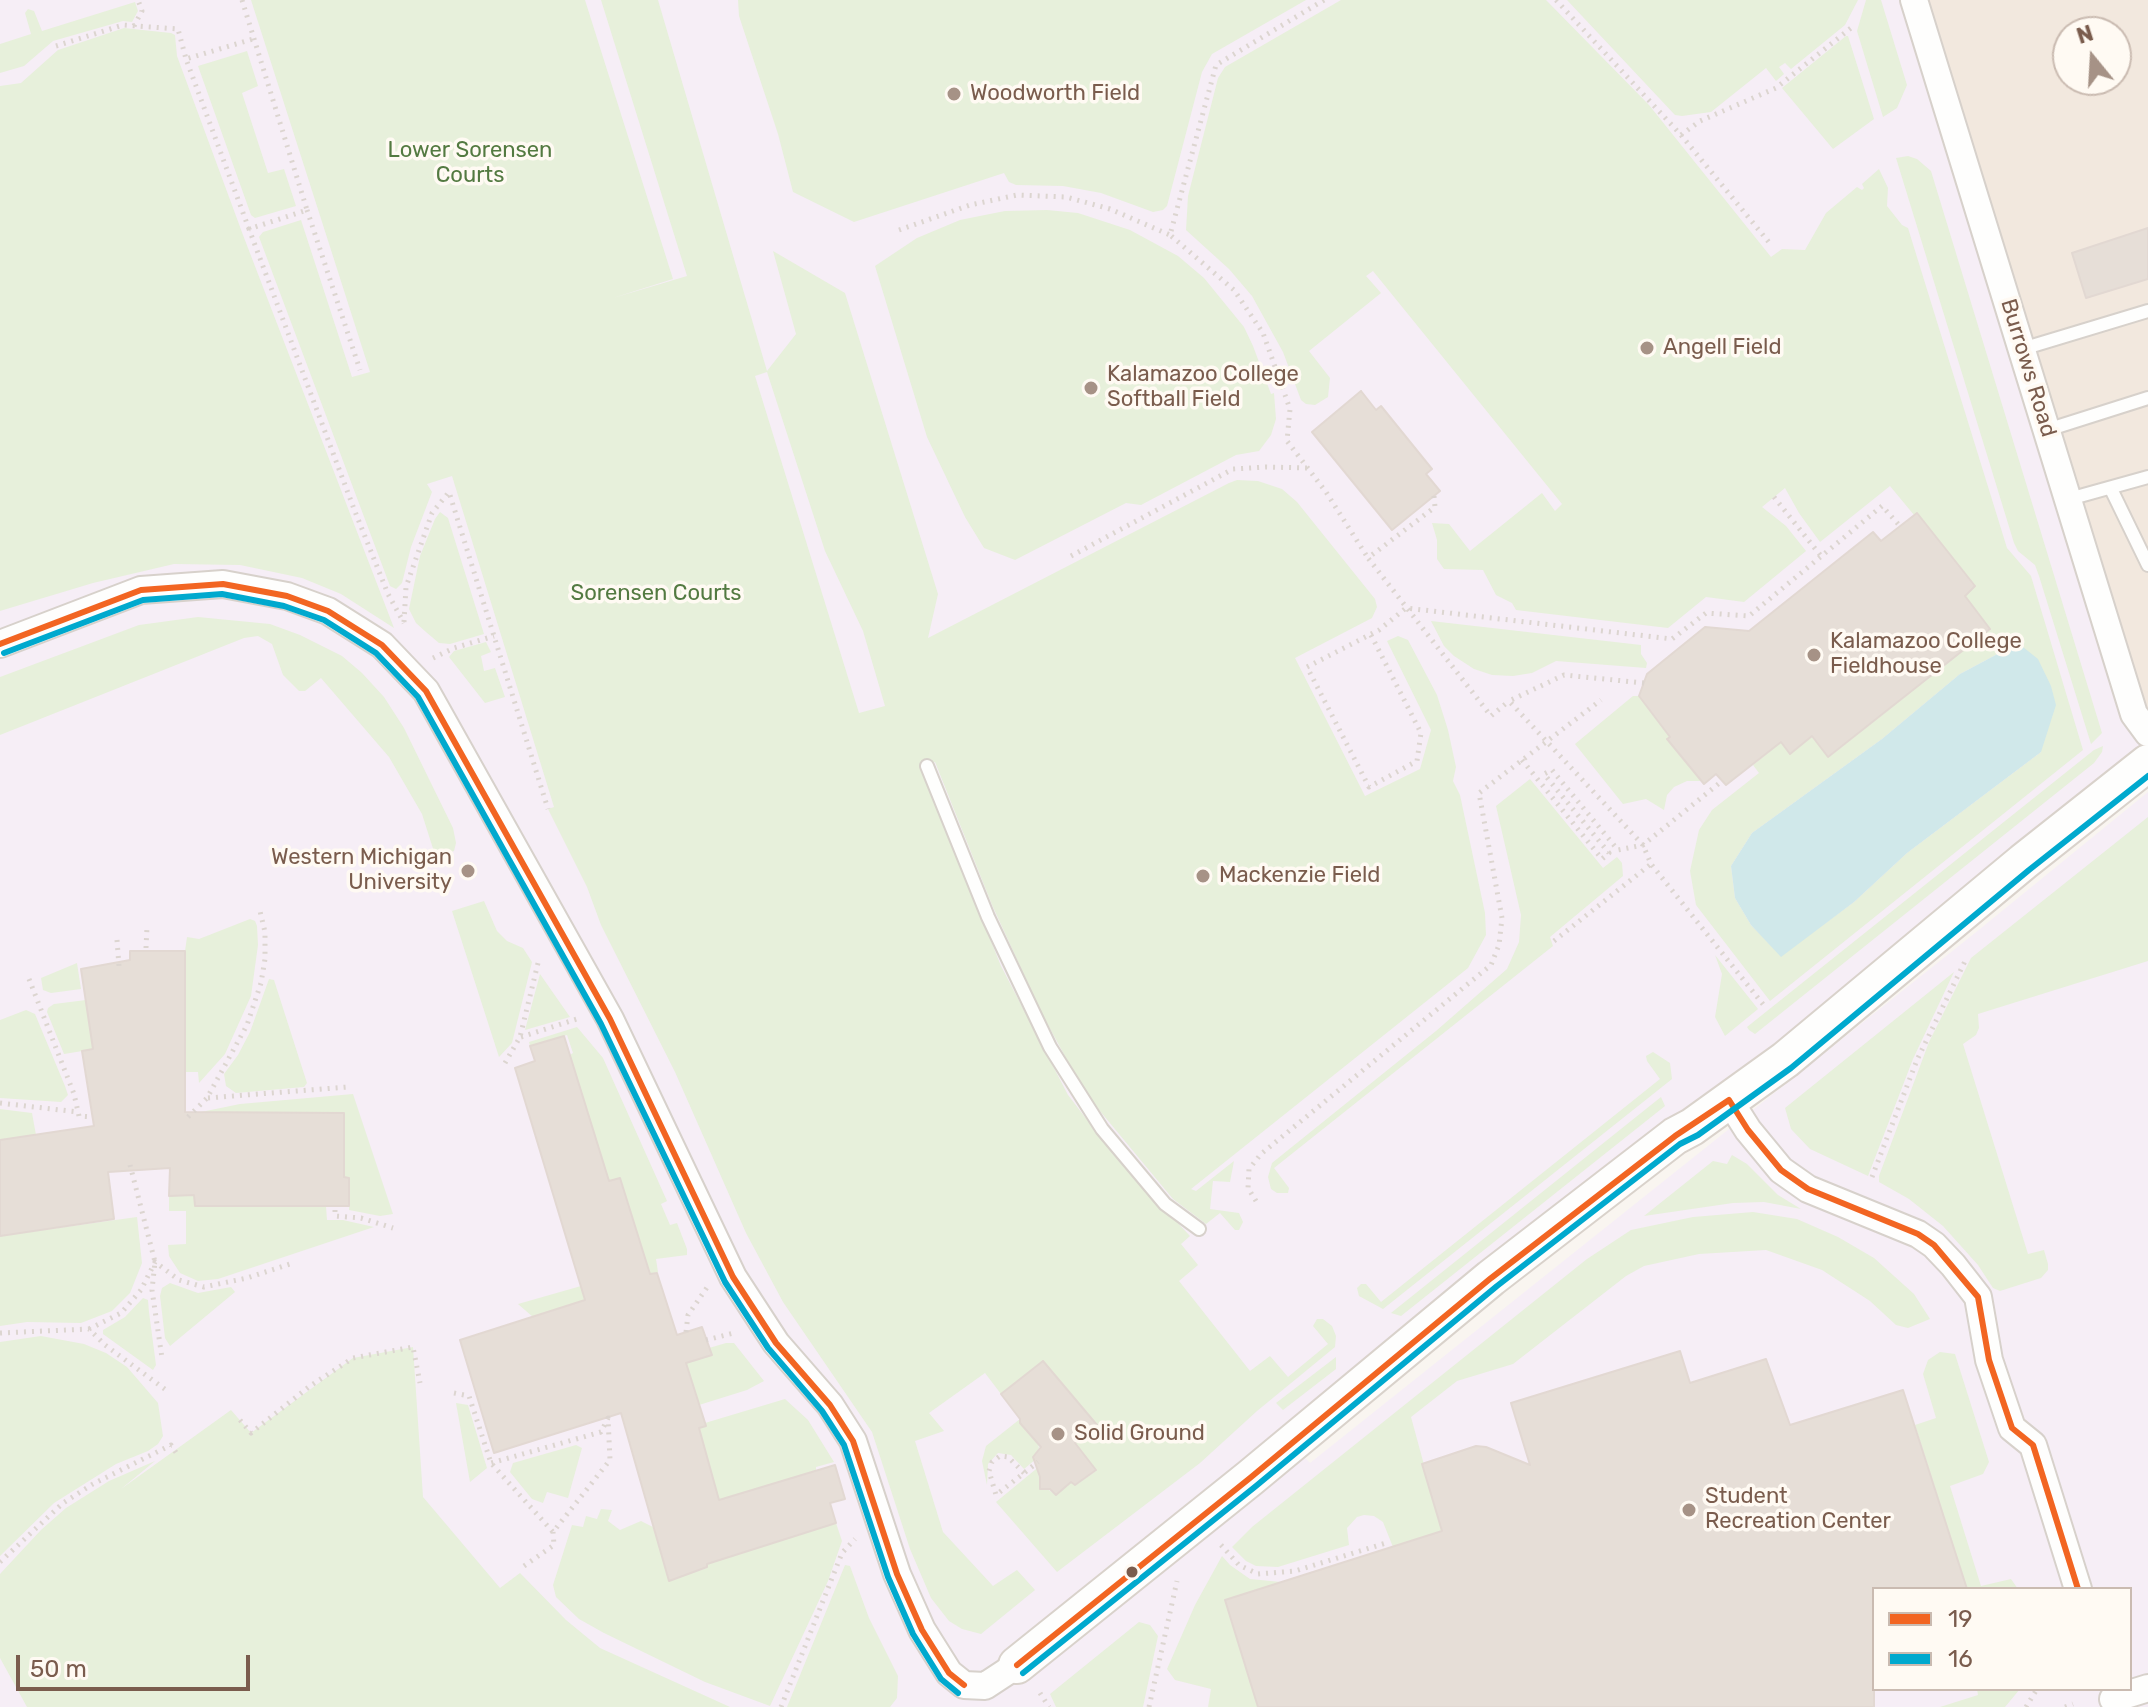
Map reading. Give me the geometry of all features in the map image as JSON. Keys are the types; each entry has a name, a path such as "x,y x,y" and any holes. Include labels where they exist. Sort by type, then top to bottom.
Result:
{"street":[{"name":"Burrows Road","path":"1914,0 2134,714 2148,733"},
{"path":"0,644 141,590 223,584 287,596 328,611 382,645 426,691 610,1019 733,1277 776,1343 830,1405 853,1441 897,1574 922,1630 949,1673 964,1685 985,1686 1017,1665 1250,1478 1491,1278 1675,1136 1785,1060 2148,763"},
{"path":"1729,1100 1748,1130 1781,1170 1808,1189 1918,1234 1934,1245 1978,1297 1989,1360 2012,1428 2033,1445 2077,1587"},
{"path":"2113,1698 2148,1688"}],"lane":[{"path":"2022,349 2148,311"},
{"path":"2047,430 2148,398"},
{"path":"2069,499 2148,477"},
{"path":"2111,489 2148,565"},
{"path":"927,766 988,917 1050,1047 1102,1129 1165,1204 1199,1229"}],"path":[{"path":"134,26 142,11 138,0"},
{"path":"242,0 360,370"},
{"path":"1170,235 1216,65 1324,0"},
{"path":"1556,0 1681,135 1772,246"},
{"path":"56,46 123,25 178,29 186,59 249,229 388,594 404,623 406,587 432,513 449,492 548,809"},
{"path":"1681,135 1700,121 1776,88 1851,28"},
{"path":"186,59 253,39"},
{"path":"899,230 970,205 1017,195 1066,197 1110,209 1170,235 1234,290 1263,333 1290,409 1287,441 1368,558 1491,716 1509,701 1564,675 1644,683"},
{"path":"249,229 307,210"},
{"path":"1071,556 1233,469 1308,468"},
{"path":"1368,558 1435,507 1434,496"},
{"path":"1774,497 1821,556"},
{"path":"1371,635 1421,733 1417,761 1369,787 1307,667 1371,635 1406,608 1672,639 1706,613 1749,616 1882,506 1900,526"},
{"path":"433,658 494,636"},
{"path":"1256,1201 1248,1188 1249,1169 1261,1154 1491,965 1499,945 1502,918 1479,793 1601,700"},
{"path":"1509,701 1643,845 1651,864 1766,1008"},
{"path":"1522,760 1602,859 1609,853 1544,774 1552,770 1618,850 1643,845 1722,781"},
{"path":"1554,941 1651,864"},
{"path":"188,1117 207,1098 247,1025 261,983 265,959 265,932 259,907"},
{"path":"146,948 147,927"},
{"path":"117,940 119,966"},
{"path":"1872,1177 1917,1060 1967,957"},
{"path":"505,1063 520,1037 539,959"},
{"path":"29,979 74,1094 79,1116 92,1117"},
{"path":"520,1037 580,1017"},
{"path":"207,1098 348,1087"},
{"path":"0,1103 78,1112"},
{"path":"130,1165 155,1262 152,1290 162,1358"},
{"path":"335,1210 335,1216 361,1218 393,1228"},
{"path":"155,1262 179,1280 204,1287 247,1278 293,1263"},
{"path":"0,1333 89,1329 121,1313 141,1290 155,1262"},
{"path":"686,1332 688,1315 708,1285"},
{"path":"89,1329 105,1345 166,1390"},
{"path":"706,1340 734,1333"},
{"path":"240,1420 251,1433 310,1386 353,1358 413,1347 420,1383"},
{"path":"454,1393 469,1396 491,1463 553,1532 554,1545 524,1566"},
{"path":"491,1463 601,1432 608,1418 610,1460 553,1532"},
{"path":"0,1562 63,1503 93,1484 171,1445 177,1454"},
{"path":"1024,1473 1008,1457 1000,1456 992,1462 989,1471 996,1495 1005,1488 1038,1462"},
{"path":"781,1707 842,1553 855,1539"},
{"path":"1221,1545 1239,1565 1258,1574 1295,1571 1386,1543"},
{"path":"1149,1707 1177,1581"},
{"path":"1040,1693 1049,1707"},
{"path":"2065,1707 2073,1704"}],"shaded area":[{"name":"Western Michigan University","path":"0,0 1914,0 2148,733 2148,763 1292,1444 1310,1463 2148,792 2148,1707 0,1707"},
{"path":"1914,0 2148,0 2148,733"}],"green space":[{"path":"251,0 585,0 673,279 613,298 687,276 601,0 658,0 767,371 796,334 773,251 845,293 938,594 928,638 1229,483 1237,480 1258,481 1282,489 1297,502 1375,599 1377,607 1372,618 1295,658 1365,796 1420,769 1431,730 1387,641 1398,636 1408,640 1437,695 1456,767 1453,781 1460,795 1485,913 1486,935 1468,968 1191,1189 1196,1191 1234,1161 1230,1182 1213,1181 1210,1209 1239,1213 1243,1222 1239,1230 1235,1230 1220,1213 1206,1224 1173,1199 1085,1093 1042,1014 992,905 935,762 921,767 1001,966 1068,1095 1114,1155 1190,1236 1181,1244 1198,1265 1179,1281 1250,1371 1270,1356 1288,1377 1328,1344 1313,1326 1317,1319 1323,1319 1332,1326 1336,1336 1335,1347 1200,1463 1057,1572 996,1502 1041,1465 1043,1467 1038,1471 1040,1484 1056,1495 1071,1482 1076,1485 1096,1471 1075,1443 1096,1425 1043,1362 1001,1394 985,1373 929,1413 944,1431 915,1441 943,1532 993,1586 1017,1570 1035,1590 981,1634 962,1629 949,1621 931,1598 910,1549 872,1432 783,1302 746,1233 675,1072 601,925 587,887 548,809 554,807 452,476 427,484 432,492 411,547 402,583 396,589 390,586 259,237 263,232 301,220 352,377 370,372","holes":["767,372 825,551 863,631 885,706 859,713 755,376"]},
{"name":"Woodworth Field","path":"738,0 1306,0 1212,54 1202,72 1167,206 1163,210 1153,212 1101,193 1063,186 1016,185 1009,182 1004,173 854,222 793,192 778,134 739,16"},
{"path":"1341,0 1546,0 1649,105 1771,257 1782,249 1805,250 1826,213 1857,187 1862,190 1862,184 1879,169 1888,188 1887,206 1908,228 2007,548 2031,576 2083,750 1770,1001 1696,905 1690,871 1699,830 1712,810 1759,773 1753,765 1781,742 1790,753 1811,736 1829,757 1990,629 1965,596 1975,586 1917,513 1914,515 1890,486 1820,542 1785,488 1762,507 1786,526 1806,551 1744,602 1706,597 1668,628 1516,610 1512,603 1496,595 1483,570 1444,569 1437,559 1437,540 1432,523 1449,524 1470,551 1542,493 1555,511 1562,504 1373,271 1366,276 1381,293 1309,351 1330,378 1328,397 1315,405 1301,400 1283,352 1252,296 1229,269 1186,230 1188,196 1218,78 1225,67","holes":["2023,647 2041,752 1907,853 1854,902 1781,956 1751,925 1735,898 1731,866 1752,833 1882,739 1960,674 2005,650"]},
{"path":"1567,0 1858,0 1845,25 1791,69 1785,63 1779,67 1784,74 1776,81 1766,68 1711,112 1682,116 1675,115"},
{"path":"1866,0 1881,0 1907,85 1897,108 1883,117 1857,31"},
{"path":"135,2 138,11 132,22 123,21 53,41 24,66 0,73 0,44 31,34 25,13 28,9 34,11 42,31"},
{"path":"124,28 175,35 177,56 243,235 394,628 341,594 302,578 240,565 174,564 93,583 0,611 0,86 21,83 58,50"},
{"path":"1846,36 1874,119 1833,149 1782,88"},
{"path":"247,51 258,86 242,93 268,173 284,169 296,206 255,218 251,215 198,66"},
{"path":"1908,156 1917,159 1931,171 2102,733 2091,744 2035,565 2018,551 2014,543 1896,158"},
{"name":"Kalamazoo College Softball Field","path":"1005,211 1078,213 1130,230 1178,256 1204,278 1244,327 1271,394 1274,393 1276,419 1271,435 1259,451 1236,455 1141,505 1126,503 1015,560 984,548 965,517 927,437 875,266 917,238 960,220"},
{"path":"440,512 448,518 484,634 450,644 439,643 426,632 416,623 409,609 420,556"},
{"path":"198,617 270,624 342,656 362,673 384,697 404,728 453,828 454,851 436,858 422,814 389,757 321,678 305,691 299,691 283,675 272,644 258,636 244,638 0,735 0,677 139,625"},
{"path":"1431,621 1641,645 1646,668 1556,661 1532,673 1492,675 1474,669 1454,656 1444,646"},
{"path":"486,642 491,652 481,656 484,671 495,668 505,697 485,703 449,657 454,651"},
{"path":"1633,696 1639,696 1702,781 1687,781 1674,787 1667,795 1664,810 1646,799 1623,804 1575,744"},
{"path":"2103,746 2094,763 1755,1034 1749,1030 1747,1027 2094,750"},
{"path":"1530,779 1603,868 1617,857 1622,863 1623,876 1550,937 1553,946 1274,1168 1289,1188 1288,1193 1277,1193 1271,1189 1268,1177 1272,1163 1436,1031 1507,969 1519,942 1521,915 1496,806"},
{"path":"2148,817 2148,961 1978,1014 1976,1035 1963,1044 2028,1254 2044,1250 2048,1264 2048,1270 2041,1278 2000,1291 1993,1288 1978,1265 1943,1226 1909,1199 1879,1182 1879,1176 1929,1042 1971,958"},
{"path":"484,901 497,931 507,941 523,948 532,962 512,1043 499,1057 452,911"},
{"path":"250,919 257,926 258,945 251,996 225,1054 199,1083 198,1072 185,1072 187,937 199,939"},
{"path":"1715,955 1758,1009 1725,1036 1715,1017 1722,974"},
{"path":"77,963 81,989 51,993 43,990 41,978"},
{"path":"1954,972 1913,1059 1868,1176 1810,1149 1791,1129 1785,1108"},
{"path":"540,974 570,1017 525,1030"},
{"path":"269,979 274,980 307,1083 304,1087 236,1093 226,1086 224,1074 250,1032"},
{"path":"86,1000 95,1049 64,1054 48,1008 54,1004"},
{"path":"26,1010 35,1014 65,1086 68,1095 61,1102 0,1098 0,1020"},
{"path":"577,1027 603,1058 667,1201 661,1204 670,1225 677,1223 687,1249 687,1255 656,1259 658,1272 650,1274 609,1181 570,1055 573,1053 567,1035 530,1046 529,1042"},
{"path":"1653,1052 1670,1063 1672,1079 1383,1309 1359,1296 1357,1288 1366,1284 1381,1302 1660,1079 1647,1061 1646,1056"},
{"path":"353,1094 393,1214 380,1216 349,1210 349,1178 342,1177 344,1113 201,1112 240,1104"},
{"path":"1661,1097 1665,1106 1401,1316 1391,1313"},
{"path":"0,1109 32,1113 36,1135 0,1140"},
{"path":"1732,1155 1747,1164 1778,1195 1801,1209 1764,1202 1733,1203 1644,1216 1713,1161 1727,1164"},
{"path":"194,1195 195,1206 326,1206 327,1220 374,1227 218,1279 198,1281 180,1273 169,1256 168,1245 186,1244 186,1211 169,1211 169,1196"},
{"path":"1753,1212 1797,1219 1838,1237 1874,1258 1914,1294 1930,1319 1908,1328 1896,1325 1870,1301 1822,1270 1766,1250 1699,1254 1644,1266 1626,1276 1513,1364 1457,1381 1411,1417 1442,1531 1393,1547 1383,1522 1374,1516 1364,1515 1357,1517 1347,1528 1349,1545 1278,1567 1256,1566 1232,1547 1252,1527 1587,1259 1631,1230 1693,1217"},
{"path":"137,1217 142,1263 130,1293 112,1311 81,1323 27,1322 0,1326 0,1236"},
{"path":"170,1283 198,1293 231,1287 235,1292 170,1346 165,1338 160,1296 162,1288"},
{"path":"581,1286 594,1328 533,1317 518,1304"},
{"path":"143,1298 148,1300 156,1365 153,1370 103,1334 103,1330 125,1317"},
{"path":"41,1336 84,1344 106,1353 127,1367 158,1403 163,1436 148,1451 116,1464 54,1503 0,1556 0,1342"},
{"path":"734,1343 764,1381 747,1390 699,1405 686,1363 711,1355 709,1348"},
{"path":"413,1347 423,1497 500,1588 520,1573 566,1620 600,1648 730,1707 27,1707 0,1658 0,1574 41,1530 66,1508 109,1481 155,1461 121,1489 231,1410 251,1433 353,1358"},
{"path":"1940,1352 1955,1354 1989,1462 1983,1474 1950,1486 1981,1586 2011,1579 2017,1587 1966,1587 1915,1425 1936,1418 1923,1374 1928,1360"},
{"path":"1336,1357 1336,1369 1283,1410 1276,1403"},
{"path":"785,1399 808,1420 834,1462 816,1467 816,1471 719,1500 699,1428 705,1423"},
{"path":"456,1403 468,1405 487,1468 470,1482"},
{"path":"1020,1419 1038,1444 1036,1459 1024,1469 1011,1455 998,1453 988,1464 987,1485 982,1461 986,1446"},
{"path":"576,1445 582,1448 568,1498 547,1492 543,1503 532,1499 510,1472 513,1463"},
{"path":"601,1509 612,1510 608,1521 620,1530 641,1521 653,1527 669,1580 707,1568 707,1564 836,1523 842,1541 828,1581 770,1706 705,1682 604,1633 579,1619 556,1597 553,1585 572,1525 583,1527 586,1516 597,1519"},
{"path":"1222,1556 1250,1579 1281,1582 1225,1600 1258,1707 1208,1707 1211,1689 1175,1680 1167,1669 1195,1605"},
{"path":"845,1565 850,1566 869,1618 898,1676 897,1698 890,1707 787,1707"},
{"path":"1139,1622 1150,1625 1158,1636 1143,1707 1056,1707 1050,1694"},
{"path":"1977,1691 2018,1691 2005,1707 1940,1707 1978,1695"}],"water":[{"path":"2023,647 2038,659 2056,705 2041,752 1907,853 1854,902 1781,957 1751,925 1735,898 1731,866 1752,833 1882,739 1960,674 2005,650"}],"building":[{"path":"2148,228 2148,279 2086,298 2072,253"},
{"path":"1361,391 1376,410 1381,406 1432,469 1426,474 1440,491 1392,530 1312,432"},
{"name":"Kalamazoo College Fieldhouse","path":"1917,513 1975,586 1965,596 1990,629 1828,757 1812,736 1790,754 1781,742 1726,785 1716,774 1704,784 1667,739 1670,737 1639,696 1647,674 1705,627 1749,631 1873,532 1881,541"},
{"path":"130,951 185,951 185,1112 344,1113 344,1177 349,1178 349,1206 195,1206 194,1195 169,1196 170,1168 108,1172 114,1219 0,1236 0,1140 94,1126 82,1051 93,1049 81,969 130,960"},
{"path":"564,1036 609,1181 620,1178 650,1274 657,1273 677,1335 702,1327 712,1355 686,1363 706,1426 699,1428 719,1500 835,1465 845,1499 830,1503 836,1523 707,1564 707,1567 669,1581 621,1413 494,1453 460,1340 585,1300 515,1068 535,1061 530,1046"},
{"name":"Student Recreation Center","path":"1680,1351 1690,1383 1766,1359 1790,1425 1903,1390 1966,1587 1872,1587 1874,1707 1258,1707 1225,1600 1442,1531 1422,1464 1476,1446 1530,1465 1511,1403"},
{"name":"Solid Ground","path":"1043,1361 1097,1425 1075,1443 1096,1470 1075,1485 1071,1482 1056,1495 1050,1489 1040,1489 1040,1477 1033,1457 1041,1447 1001,1394"}],"transit line":[{"name":"19","path":"0,644 141,590 223,584 287,596 328,611 382,645 426,691 610,1019 733,1277 776,1343 830,1405 853,1441 897,1574 922,1630 949,1673 964,1685"},
{"name":"16","path":"4,653 143,600 222,594 284,606 324,620 376,653 418,697 601,1024 725,1282 768,1348 822,1411 844,1445 888,1577 913,1634 941,1679 958,1693"},
{"name":"16","path":"1023,1673 1256,1486 1497,1286 1680,1144 1698,1135 1791,1068 2029,870 2148,776"},
{"name":"19","path":"1017,1665 1250,1478 1491,1278 1675,1136 1729,1100 1748,1130 1781,1170 1808,1189 1918,1234 1934,1245 1978,1297 1989,1360 2012,1428 2033,1445 2077,1587"}],"place":[{"name":"Woodworth Field","path":"954,94"},
{"name":"Angell Field","path":"1647,348"},
{"name":"Kalamazoo College Softball Field","path":"1091,388"},
{"name":"Kalamazoo College Fieldhouse","path":"1814,655"},
{"name":"Western Michigan University","path":"468,871"},
{"name":"Mackenzie Field","path":"1203,876"},
{"name":"Solid Ground","path":"1058,1434"},
{"name":"Student Recreation Center","path":"1689,1510"}],"park label":[{"name":"Lower Sorensen Courts","path":"470,164"},
{"name":"Sorensen Courts","path":"656,594"}]}
